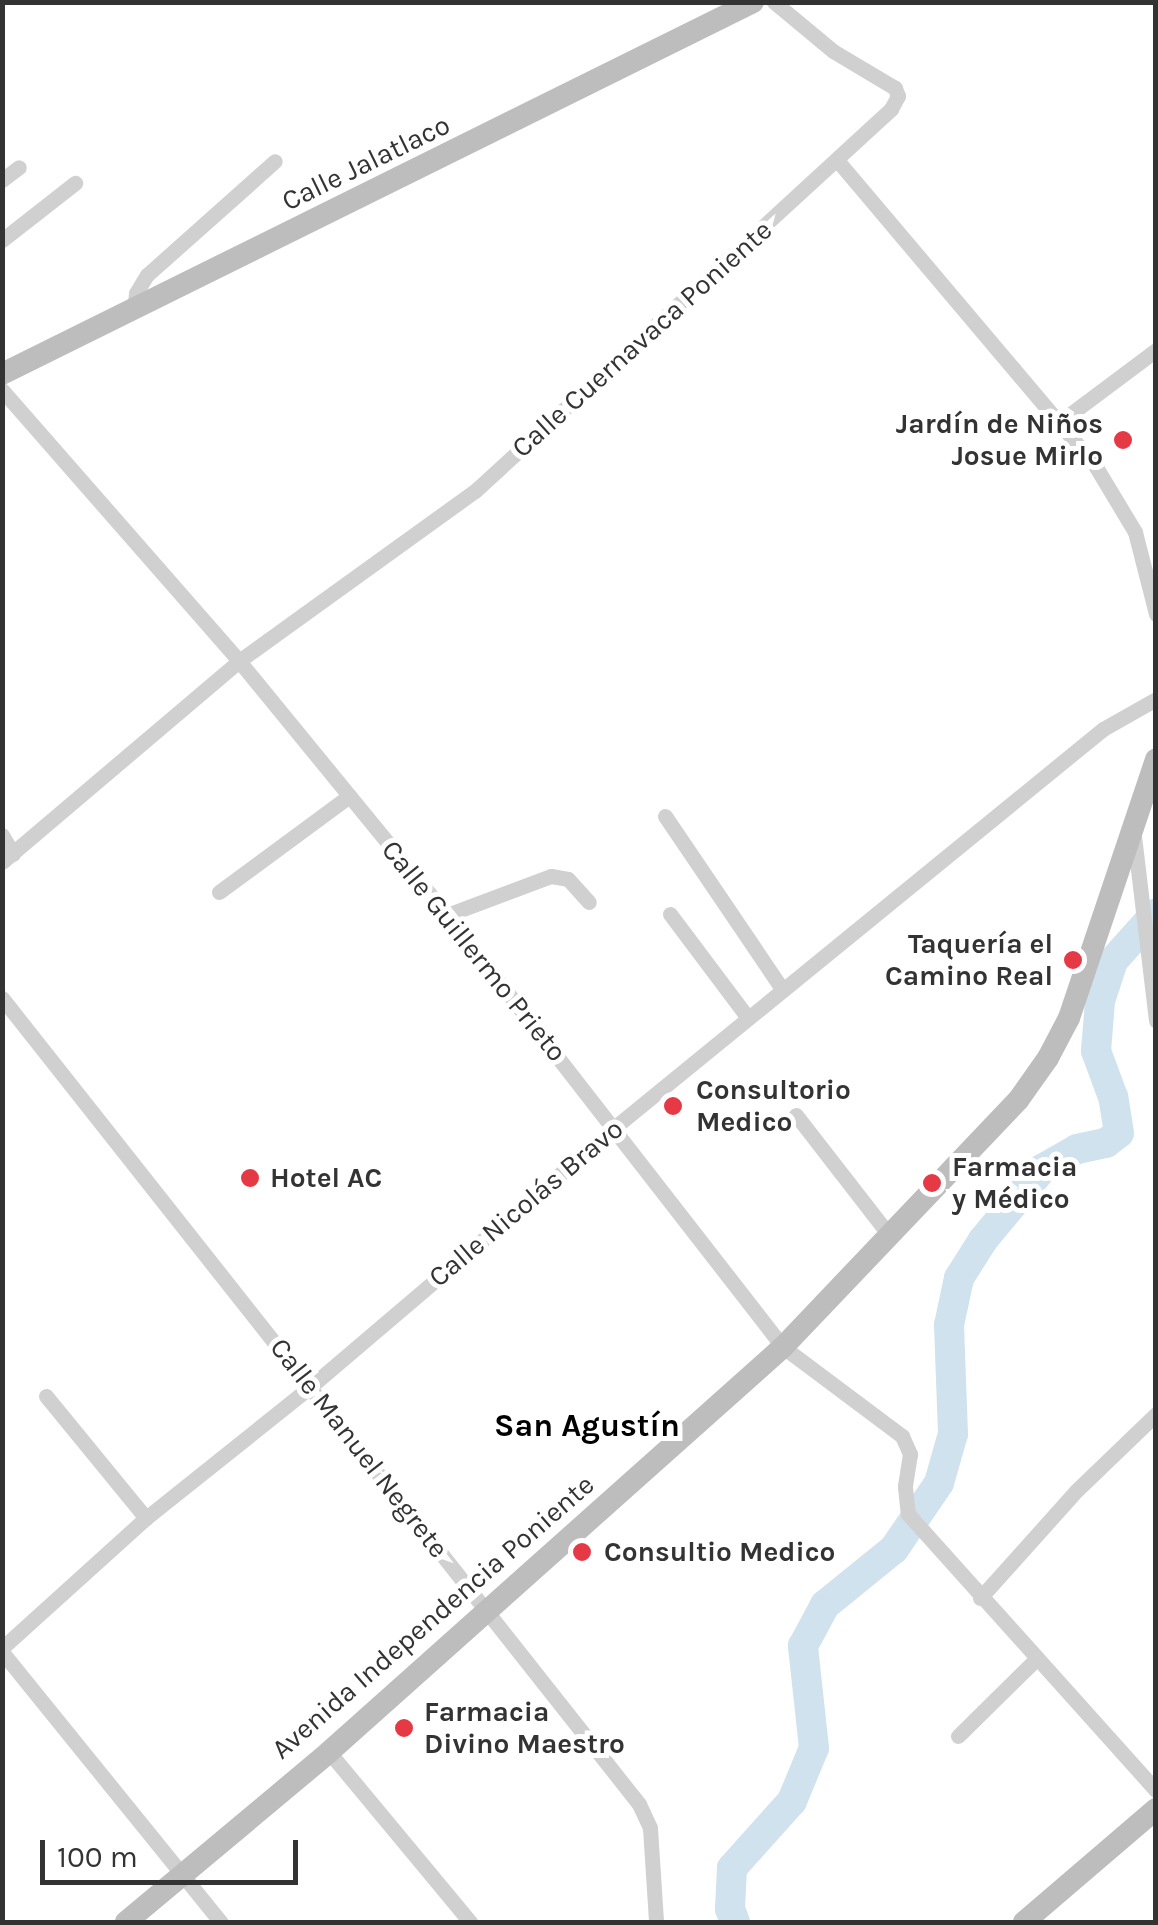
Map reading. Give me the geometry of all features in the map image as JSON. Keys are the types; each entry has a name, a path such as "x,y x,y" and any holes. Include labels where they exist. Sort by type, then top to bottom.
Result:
{"main road":[{"name":"Calle Jalatlaco","path":"2,374 754,2"},
{"name":"Avenida Independencia Poniente","path":"126,1922 329,1752 784,1348 1007,1112 1048,1058 1068,1018 1156,759"},
{"path":"1024,1922 1156,1810"}],"street":[{"name":"Calle Cuernavaca Poniente","path":"8,858 239,661 476,491 891,108 898,93 833,51 774,2"},
{"path":"836,160 1061,421 1096,467 1136,532 1156,614"},
{"path":"134,310 136,294 148,275 275,161"},
{"path":"2,180 19,167"},
{"path":"2,240 74,184"},
{"path":"1061,421 1156,350"},
{"name":"Calle Guillermo Prieto","path":"2,390 239,661 615,1127 784,1348 908,1444 908,1514 980,1598"},
{"name":"Calle Nicolás Bravo","path":"2,1650 146,1518 310,1386 615,1127 1104,729 1156,699"},
{"path":"218,892 349,796"},
{"path":"665,816 784,990"},
{"path":"1133,826 1156,1021"},
{"path":"2,835 8,858"},
{"path":"447,916 551,876 568,879 589,902"},
{"path":"670,914 748,1018"},
{"name":"Calle Manuel Negrete","path":"2,998 646,1816 656,1922"},
{"path":"796,1115 890,1236"},
{"path":"46,1396 146,1518"},
{"path":"1156,1414 1076,1490 980,1598 1156,1790"},
{"path":"2,1650 220,1922"},
{"path":"958,1736 1037,1658"},
{"path":"329,1752 463,1920"}],"waterway":[{"path":"735,1922 730,1909 732,1868 792,1801 814,1748 803,1646 825,1605 894,1549 939,1483 953,1434 949,1325 959,1278 983,1240 1042,1169 1077,1149 1106,1143 1119,1133 1113,1097 1096,1051 1100,1001 1113,961 1156,913"}],"place":[{"name":"Jardín de Niños Josue Mirlo","path":"1123,440"},
{"name":"Taquería el Camino Real","path":"1073,960"},
{"name":"Consultorio Medico","path":"673,1106"},
{"name":"Hotel AC","path":"250,1178"},
{"name":"Farmacia y Médico","path":"932,1183"},
{"name":"Consultio Medico","path":"582,1552"},
{"name":"Farmacia Divino Maestro","path":"404,1728"}],"district":[{"name":"San Agustín","path":"587,1426"}]}
